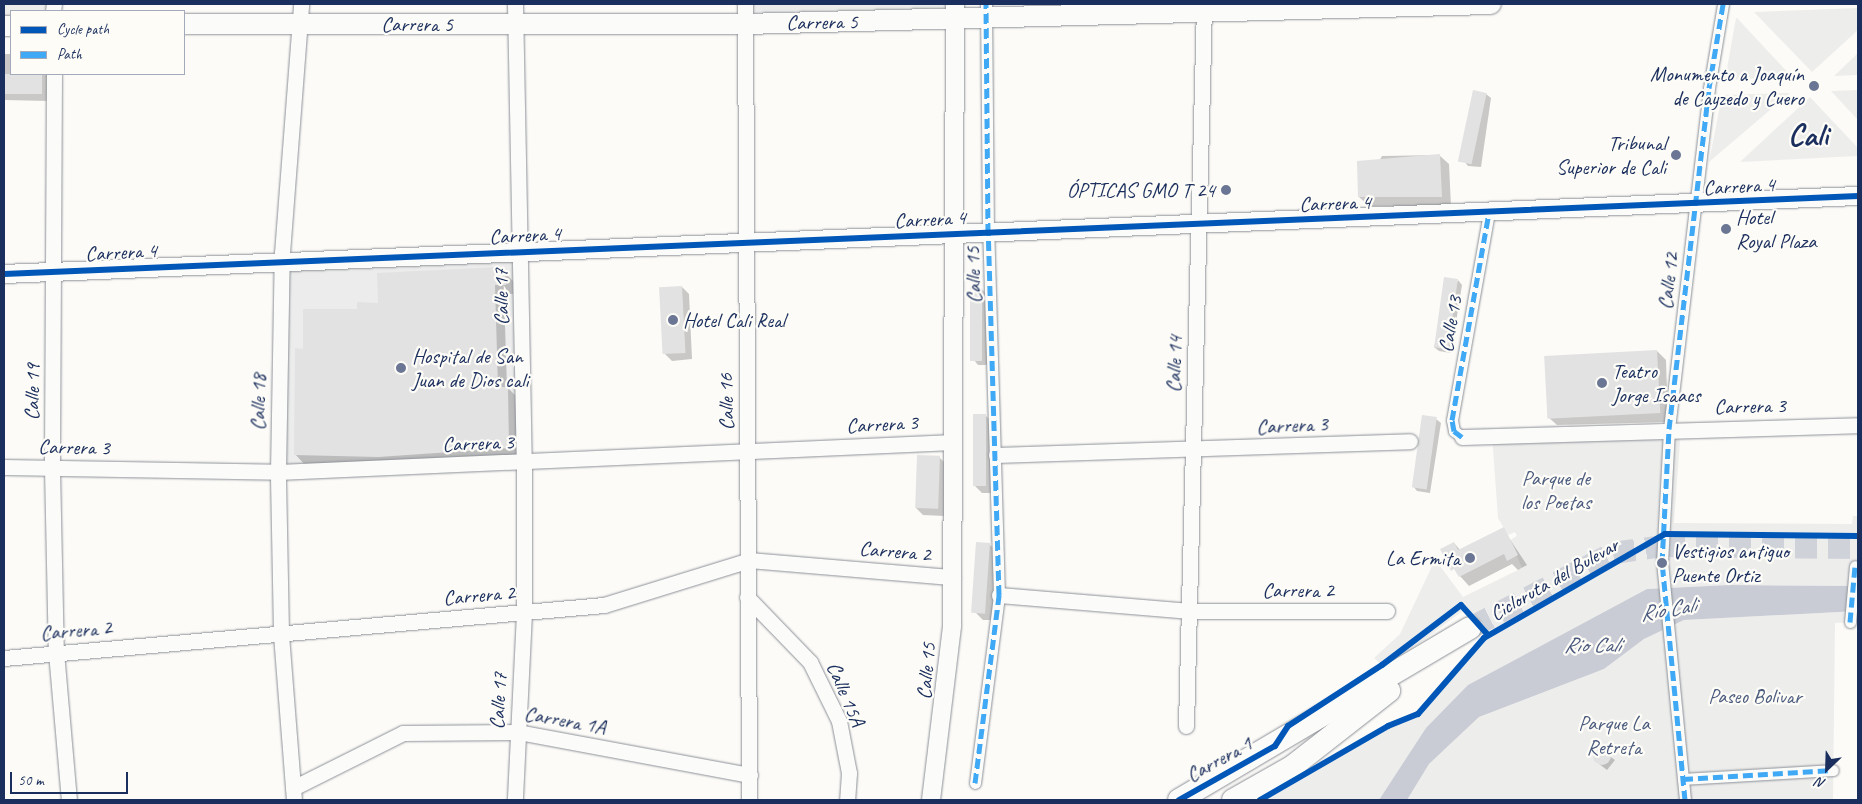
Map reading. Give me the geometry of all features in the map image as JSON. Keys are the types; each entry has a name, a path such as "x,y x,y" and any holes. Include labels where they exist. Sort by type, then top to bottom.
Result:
{"main road":[{"name":"Carrera 5","path":"185,24 745,24 955,11 1491,4"},
{"name":"Carrera 1","path":"1179,800 1275,746 1470,628 1293,766 1233,800"}],"street":[{"name":"Calle 18","path":"293,794 281,633 278,472 282,262 301,4"},
{"name":"Calle 17","path":"515,4 522,252 524,463 524,613 515,800"},
{"name":"Calle 16","path":"745,4 745,243 749,560 747,597 750,800"},
{"name":"Calle 12","path":"1685,800 1662,563 1669,429 1695,204 1723,4"},
{"name":"Calle 14","path":"1186,726 1204,8"},
{"name":"Calle 15","path":"931,800 950,667 953,442 951,234 955,11"},
{"name":"Calle 15","path":"976,784 999,595 988,233 986,11"},
{"name":"Calle 19","path":"54,75 55,272 52,468 56,652 69,800"},
{"name":"Carrera 4","path":"4,274 1858,196"},
{"name":"Calle 13","path":"1462,437 1454,431 1452,420 1489,213"},
{"name":"Carrera 3","path":"1462,437 1669,429 1858,425"},
{"name":"Carrera 3","path":"996,455 1192,450 1410,441"},
{"name":"Carrera 3","path":"4,467 278,472 524,463 953,442"},
{"name":"Carrera 2","path":"4,658 604,605 749,560 952,577"},
{"path":"1850,621 1854,566"},
{"name":"Carrera 2","path":"999,595 1190,611 1387,611"},
{"name":"Calle 15A","path":"747,597 810,662 838,721 849,773 847,800"},
{"name":"Carrera 1A","path":"293,794 403,733 518,732 750,775"},
{"path":"1683,779 1833,770"}],"shaded area":[{"path":"746,4 952,4 952,8 747,13"},
{"name":"Hospital de San Juan de Dios cali","path":"522,252 526,463 285,467 281,256"}],"green space":[{"path":"4,4 54,4 53,10 10,10 10,26 4,26"},
{"path":"1858,8 1858,30 1812,72 1754,12"},
{"path":"1737,18 1792,77 1725,80"},
{"path":"1858,53 1858,75 1834,76"},
{"path":"1858,90 1858,120 1831,91"},
{"path":"1790,93 1709,162 1722,95"},
{"path":"1810,97 1858,148 1858,156 1740,162"},
{"name":"Parque de los Poetas","path":"1681,429 1674,523 1852,524 1853,516 1858,516 1858,586 1729,585 1647,589 1436,719 1379,800 1260,800 1388,726 1418,714 1483,638 1464,610 1386,668 1374,658 1400,634 1433,564 1440,566 1463,597 1522,568 1510,540 1517,536 1515,532 1508,535 1498,518 1492,435"},
{"path":"1858,611 1858,622 1835,623 1833,800 1407,800 1429,764 1479,717 1604,669 1644,639 1684,620"}],"water":[{"name":"Rio Cali","path":"1729,585 1858,586 1858,611 1684,620 1644,639 1604,669 1479,717 1429,764 1407,800 1379,800 1426,728 1468,685 1647,589"}],"building":[{"path":"4,74 42,75 42,94 4,94"},
{"path":"1473,90 1487,93 1472,164 1458,161"},
{"path":"1440,154 1442,197 1358,197 1357,161"},
{"name":"Hospital de San Juan de Dios cali","path":"499,267 505,273 506,285 495,285 498,387 508,387 509,448 378,457 294,455 295,348 303,349 303,309 357,309 357,302 378,303 377,273"},
{"path":"1444,277 1458,279 1448,349 1434,347"},
{"name":"Hotel Cali Real","path":"682,286 686,353 663,354 659,287"},
{"path":"970,288 982,288 982,361 970,361"},
{"name":"Teatro Jorge Isaacs","path":"1657,350 1660,413 1547,419 1544,356"},
{"path":"973,414 986,414 986,486 973,486"},
{"path":"1422,415 1437,417 1427,489 1412,487"},
{"path":"917,455 940,456 938,509 915,508"},
{"name":"La Ermita","path":"1504,527 1518,555 1507,561 1504,554 1459,577 1454,569 1451,571 1440,549 1454,542 1458,550"},
{"path":"976,542 990,543 985,614 971,613"},
{"path":"1598,747 1606,747 1611,752 1609,763 1598,765 1593,760 1593,752"}],"tunnel":[{"path":"1470,628 1613,553 1663,546 1858,548"}],"marked path":[{"path":"975,783 999,595 988,233 986,4"},
{"path":"1685,800 1662,563 1669,429 1709,88 1723,4"},
{"path":"1462,437 1454,431 1452,420 1489,213"},
{"path":"1850,622 1855,566"},
{"path":"1683,779 1833,770"}],"cycle path":[{"path":"4,274 1858,196"},
{"name":"Cicloruta del Bulevar","path":"1260,800 1388,726 1418,714 1484,638 1665,534 1858,536"},
{"path":"1179,800 1275,746 1288,726 1382,665 1461,605 1488,635"}],"place":[{"name":"Monumento a Joaquín de Cayzedo y Cuero","path":"1814,86"},
{"name":"Tribunal Superior de Cali","path":"1676,155"},
{"name":"ÓPTICAS GMO T 24","path":"1226,190"},
{"name":"Hotel Royal Plaza","path":"1726,229"},
{"name":"Hotel Cali Real","path":"673,320"},
{"name":"Hospital de San Juan de Dios cali","path":"401,368"},
{"name":"Teatro Jorge Isaacs","path":"1602,383"},
{"name":"La Ermita","path":"1470,558"},
{"name":"Vestigios antiguo Puente Ortiz","path":"1662,563"}],"district":[{"name":"Cali","path":"1808,135"}],"water label":[{"name":"Río Cali","path":"1668,610"}],"park label":[{"name":"Paseo Bolivar","path":"1755,696"},
{"name":"Parque La Retreta","path":"1614,735"}]}
